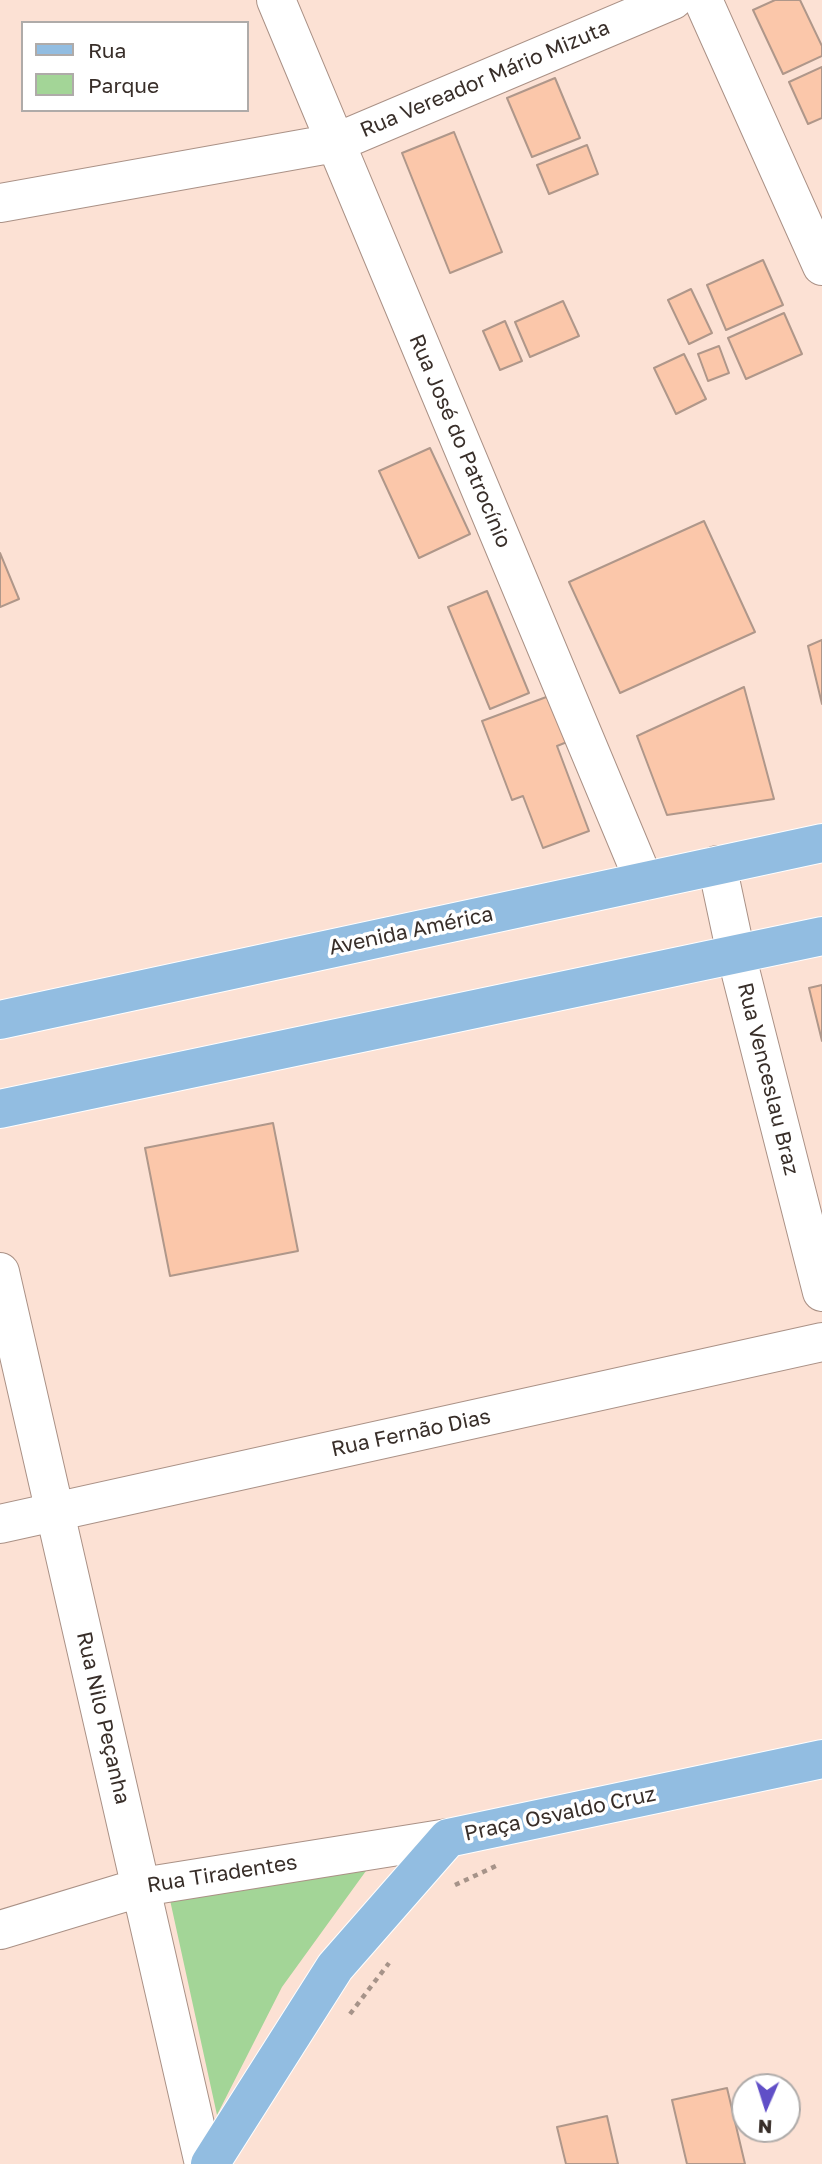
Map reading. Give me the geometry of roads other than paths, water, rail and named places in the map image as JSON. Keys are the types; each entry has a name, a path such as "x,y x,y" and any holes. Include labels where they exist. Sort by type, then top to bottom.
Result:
{"main road":[{"name":"Avenida América","path":"0,1020 822,843"},
{"path":"0,1109 822,936"},
{"name":"Praça Osvaldo Cruz","path":"210,2164 335,1968 448,1838 822,1759"}],"street":[{"name":"Rua José do Patrocínio","path":"276,0 645,881"},
{"name":"Rua Vereador Mário Mizuta","path":"0,203 335,143 673,0"},
{"path":"703,0 822,266"},
{"name":"Rua Venceslau Braz","path":"717,865 736,954 822,1292"},
{"name":"Rua Nilo Peçanha","path":"0,1272 204,2164"},
{"name":"Rua Fernão Dias","path":"0,1524 822,1342"},
{"name":"Rua Tiradentes","path":"0,1930 142,1887 448,1838"}]}
